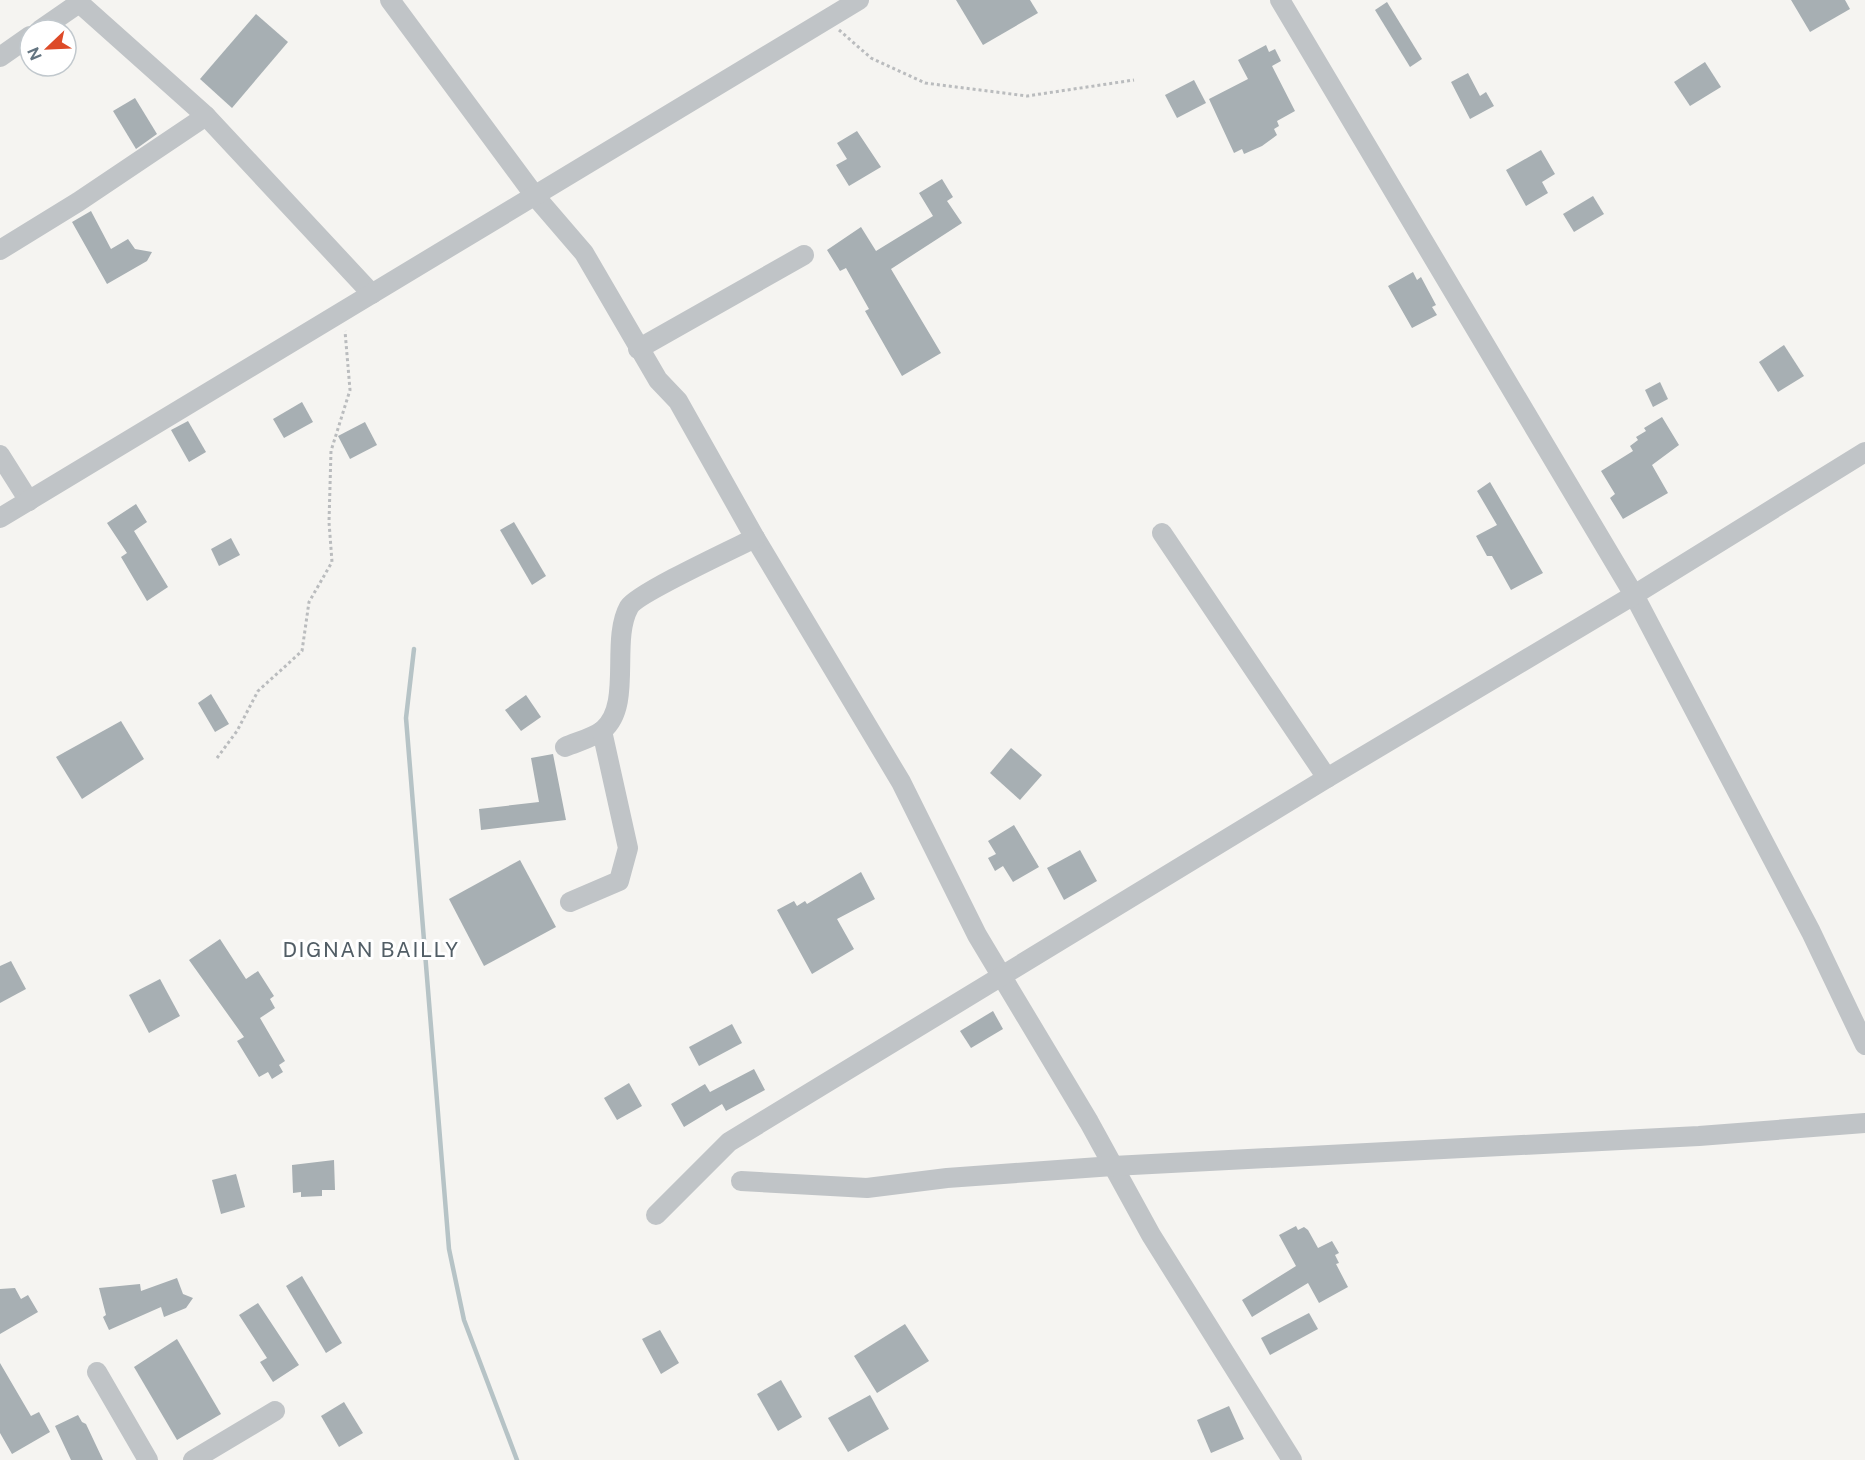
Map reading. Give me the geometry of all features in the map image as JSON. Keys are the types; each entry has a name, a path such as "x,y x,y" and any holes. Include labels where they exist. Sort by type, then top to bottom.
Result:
{"street":[{"path":"390,0 535,196 584,253 638,349 658,380 678,401 754,538 866,720 901,783 977,935 1151,1235 1292,1460"},
{"path":"0,518 859,0"},
{"path":"1280,0 1634,595 1811,932 1865,1045"},
{"path":"56,18 78,2 206,116 372,294"},
{"path":"0,57 18,44"},
{"path":"0,250 78,202 206,116"},
{"path":"638,349 804,255"},
{"path":"656,1215 729,1142 1327,778 1634,595 1865,452"},
{"path":"0,455 29,501"},
{"path":"1162,533 1327,778"},
{"path":"565,747 602,731 616,715 622,630 630,605 657,588 754,538"},
{"path":"570,902 619,881 628,848 602,731"},
{"path":"741,1181 867,1188 947,1178 1113,1166 1699,1136 1865,1124"},
{"path":"97,1372 148,1460"},
{"path":"193,1460 275,1411"}],"path":[{"path":"826,19 871,58 925,83 1027,96 1134,80"},
{"path":"217,758 237,731 258,691 302,651 309,602 332,562 329,522 331,452 350,390 343,311"}],"building":[{"path":"956,0 1030,0 1038,13 983,45"},
{"path":"1791,0 1845,0 1850,9 1810,32"},
{"path":"1387,2 1422,59 1410,67 1375,10"},
{"path":"256,14 288,42 232,108 200,79"},
{"path":"1266,45 1269,52 1275,49 1281,61 1272,66 1295,111 1277,121 1279,126 1274,129 1277,135 1262,146 1244,154 1242,149 1234,153 1209,99 1248,79 1238,60"},
{"path":"1705,62 1721,87 1690,106 1674,82"},
{"path":"1468,73 1480,96 1486,92 1494,106 1470,119 1451,82"},
{"path":"1194,80 1206,103 1177,118 1165,95"},
{"path":"135,98 157,134 136,149 113,111"},
{"path":"857,131 881,167 849,186 836,165 847,159 837,143"},
{"path":"1541,150 1555,174 1542,182 1548,193 1526,206 1506,170"},
{"path":"942,179 953,197 947,201 962,223 891,269 941,353 902,376 865,311 869,309 846,268 840,271 827,250 861,227 876,251 933,216 919,193"},
{"path":"1593,196 1604,214 1574,232 1563,214"},
{"path":"91,211 111,249 128,239 135,249 152,252 147,261 107,284 72,222"},
{"path":"1413,272 1417,280 1421,277 1436,305 1432,307 1437,315 1412,328 1388,286"},
{"path":"1784,345 1804,376 1778,392 1759,362"},
{"path":"1660,382 1668,399 1653,407 1645,390"},
{"path":"302,402 313,422 284,438 273,419"},
{"path":"1662,417 1679,445 1652,465 1668,493 1623,519 1610,498 1615,494 1601,471 1633,451 1630,446 1638,440 1636,437 1646,431 1644,428"},
{"path":"188,421 206,452 189,462 171,430"},
{"path":"365,422 377,445 350,459 338,436"},
{"path":"1490,482 1543,573 1511,590 1492,556 1487,556 1476,536 1497,525 1477,491"},
{"path":"136,504 147,522 134,531 168,587 147,601 121,557 127,553 107,523"},
{"path":"514,522 546,576 532,585 500,530"},
{"path":"231,538 240,555 219,566 211,549"},
{"path":"211,694 229,724 215,732 198,703"},
{"path":"526,695 541,717 521,731 505,710"},
{"path":"121,721 144,759 82,799 56,757"},
{"path":"1011,748 1042,775 1020,800 990,773"},
{"path":"553,754 566,820 481,830 479,809 539,802 531,758"},
{"path":"1014,825 1039,867 1013,882 1003,866 995,871 988,858 996,854 988,841"},
{"path":"1080,850 1097,881 1064,900 1047,868"},
{"path":"520,860 556,927 484,966 449,899"},
{"path":"861,872 875,899 837,919 854,949 812,974 777,910 794,901 797,906 805,901 807,904"},
{"path":"220,939 246,979 258,971 274,996 270,999 275,1008 260,1018 285,1061 279,1065 283,1072 272,1079 268,1072 259,1077 237,1041 244,1037 189,960"},
{"path":"11,961 26,989 0,1003 0,966"},
{"path":"160,979 180,1016 149,1033 129,995"},
{"path":"993,1011 1003,1029 971,1048 960,1031"},
{"path":"732,1024 742,1043 699,1066 689,1047"},
{"path":"754,1069 765,1090 726,1111 722,1104 684,1127 671,1104 705,1084 710,1092"},
{"path":"629,1083 642,1106 617,1120 604,1098"},
{"path":"334,1160 335,1190 322,1190 322,1196 301,1197 301,1192 293,1193 292,1165"},
{"path":"236,1174 245,1207 221,1214 212,1180"},
{"path":"1296,1226 1298,1230 1304,1227 1308,1230 1318,1248 1332,1241 1339,1253 1335,1255 1339,1263 1336,1264 1348,1287 1319,1303 1308,1283 1252,1317 1242,1300 1296,1266 1279,1235"},
{"path":"302,1276 342,1343 326,1353 286,1286"},
{"path":"177,1278 183,1294 193,1298 186,1308 164,1317 161,1307 109,1330 103,1317 106,1315 99,1288 140,1284 141,1291"},
{"path":"15,1288 21,1299 28,1295 38,1312 0,1334 0,1289"},
{"path":"258,1303 299,1365 273,1382 260,1362 267,1358 239,1315"},
{"path":"1309,1313 1318,1329 1270,1355 1261,1338"},
{"path":"905,1324 929,1361 877,1393 854,1356"},
{"path":"660,1330 679,1363 661,1374 642,1339"},
{"path":"177,1339 221,1414 177,1440 134,1367"},
{"path":"0,1363 31,1416 39,1412 50,1432 12,1454 0,1433"},
{"path":"781,1380 802,1417 778,1431 757,1394"},
{"path":"870,1395 889,1429 848,1452 828,1418"},
{"path":"344,1402 363,1433 339,1447 321,1416"},
{"path":"1229,1406 1244,1439 1211,1453 1197,1420"},
{"path":"78,1415 86,1424 103,1460 71,1460 55,1426"}],"waterway":[{"path":"414,649 406,718 449,1249 464,1320 517,1460"}],"district":[{"name":"DIGNAN BAILLY","path":"371,949"}]}
